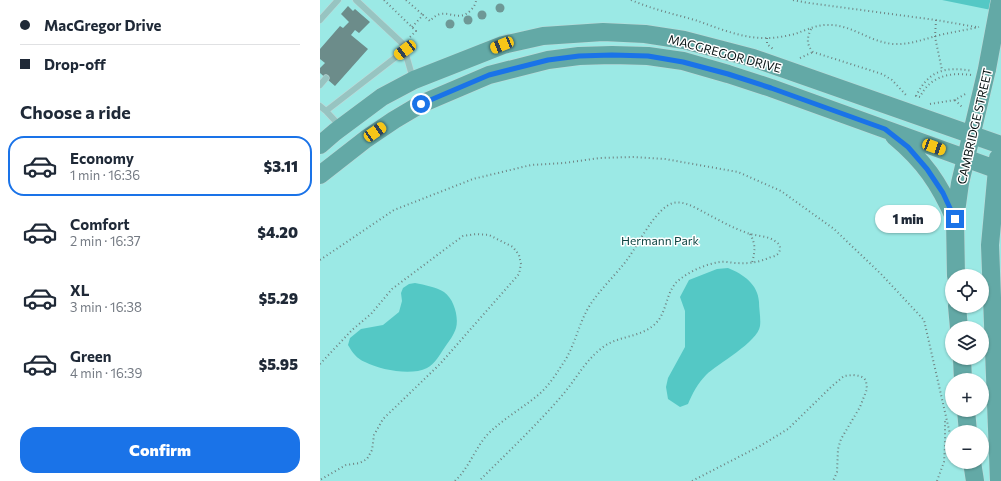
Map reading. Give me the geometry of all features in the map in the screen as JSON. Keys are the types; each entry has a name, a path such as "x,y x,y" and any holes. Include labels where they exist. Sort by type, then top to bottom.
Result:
{"main road":[{"name":"CAMBRIDGE STREET","path":"956,269 955,219 960,183 971,135 979,72 1000,0"},
{"name":"MACGREGOR DRIVE","path":"320,145 382,97 414,80 502,45 544,36 603,32 645,34 684,40 753,58 971,135 1000,142"},
{"name":"MACGREGOR DRIVE","path":"320,175 366,138 421,104 489,75 548,60 579,56 612,55 648,56 683,62 728,74 999,171"},
{"path":"414,80 421,104"},
{"path":"885,129 908,147 927,169 943,193 955,219"},
{"path":"999,481 990,245 999,171 1000,142"},
{"path":"990,245 1001,221"},
{"path":"973,469 975,481"}],"lane":[{"path":"320,20 338,0"},
{"path":"356,0 404,47 414,80"},
{"path":"326,111 404,47"},
{"path":"320,85 326,78"},
{"path":"320,106 341,128"}],"path":[{"path":"384,0 416,31 404,47"},
{"path":"406,0 430,21 440,14 460,16 472,10 476,0"},
{"path":"631,0 663,12 752,37 767,38 794,34 827,24 844,26 873,39 892,44 906,44 955,31 979,27 793,0"},
{"path":"412,27 423,15"},
{"path":"936,20 935,37 942,70"},
{"path":"811,28 808,36 808,43 813,52"},
{"path":"767,38 768,46 776,51"},
{"path":"797,58 813,52 882,74 898,86 908,98"},
{"path":"954,68 979,72 958,73 942,76 927,86 920,97 916,96 929,78 942,70 954,68"},
{"path":"924,106 955,100 966,93 970,93"},
{"path":"955,100 962,108"},
{"path":"320,260 394,210 473,179 531,165 564,164 600,158 633,157 665,159 738,172 781,191 834,229 881,274 924,320 945,414"},
{"path":"456,481 462,475 476,451 488,435 503,420 538,395 550,382 563,365 573,346 590,305 629,257 643,233 669,205 680,202 690,205 750,234 774,240 778,243 780,247 779,252 776,255 752,263 721,261 689,273 678,280 673,286 669,295 663,314 655,325 645,331 604,346 596,353 582,368 566,391 479,481"},
{"path":"320,364 352,330 371,314 392,289 463,236 476,234 489,235 513,247 519,255 522,264 519,274 440,364 384,419 374,435 372,450 367,459 360,463 346,465 320,480"},
{"path":"750,234 755,248 752,263"},
{"path":"692,481 760,446 788,428 844,376 860,376 866,381 867,389 860,407 840,439 837,472 833,481"},
{"path":"937,481 944,462 945,417"}],"green space":[{"name":"Hermann Park","path":"320,0 1001,0 1001,481 320,481"}],"shaded area":[{"path":"942,0 1001,0 1001,12"},
{"path":"728,268 749,280 756,290 759,302 760,320 758,332 745,346 711,370 700,382 688,404 680,407 668,399 666,387 668,378 685,347 685,311 680,297 689,280 717,269"},
{"path":"415,283 441,290 448,295 455,308 457,324 455,331 437,359 427,368 413,372 387,370 362,361 353,353 348,345 350,338 361,329 383,325 399,312 403,288 409,284"}],"building":[{"path":"348,6 353,11 355,9 370,22 359,33 355,30 351,35 368,49 335,86 320,73 320,68 325,63 320,59 320,49 340,26 343,28 349,22 341,14"}],"route":[{"path":"421,104 489,75 548,60 579,56 612,55 648,56 683,62 728,74 771,88 885,129 908,147 927,169 943,193 955,219"}]}
